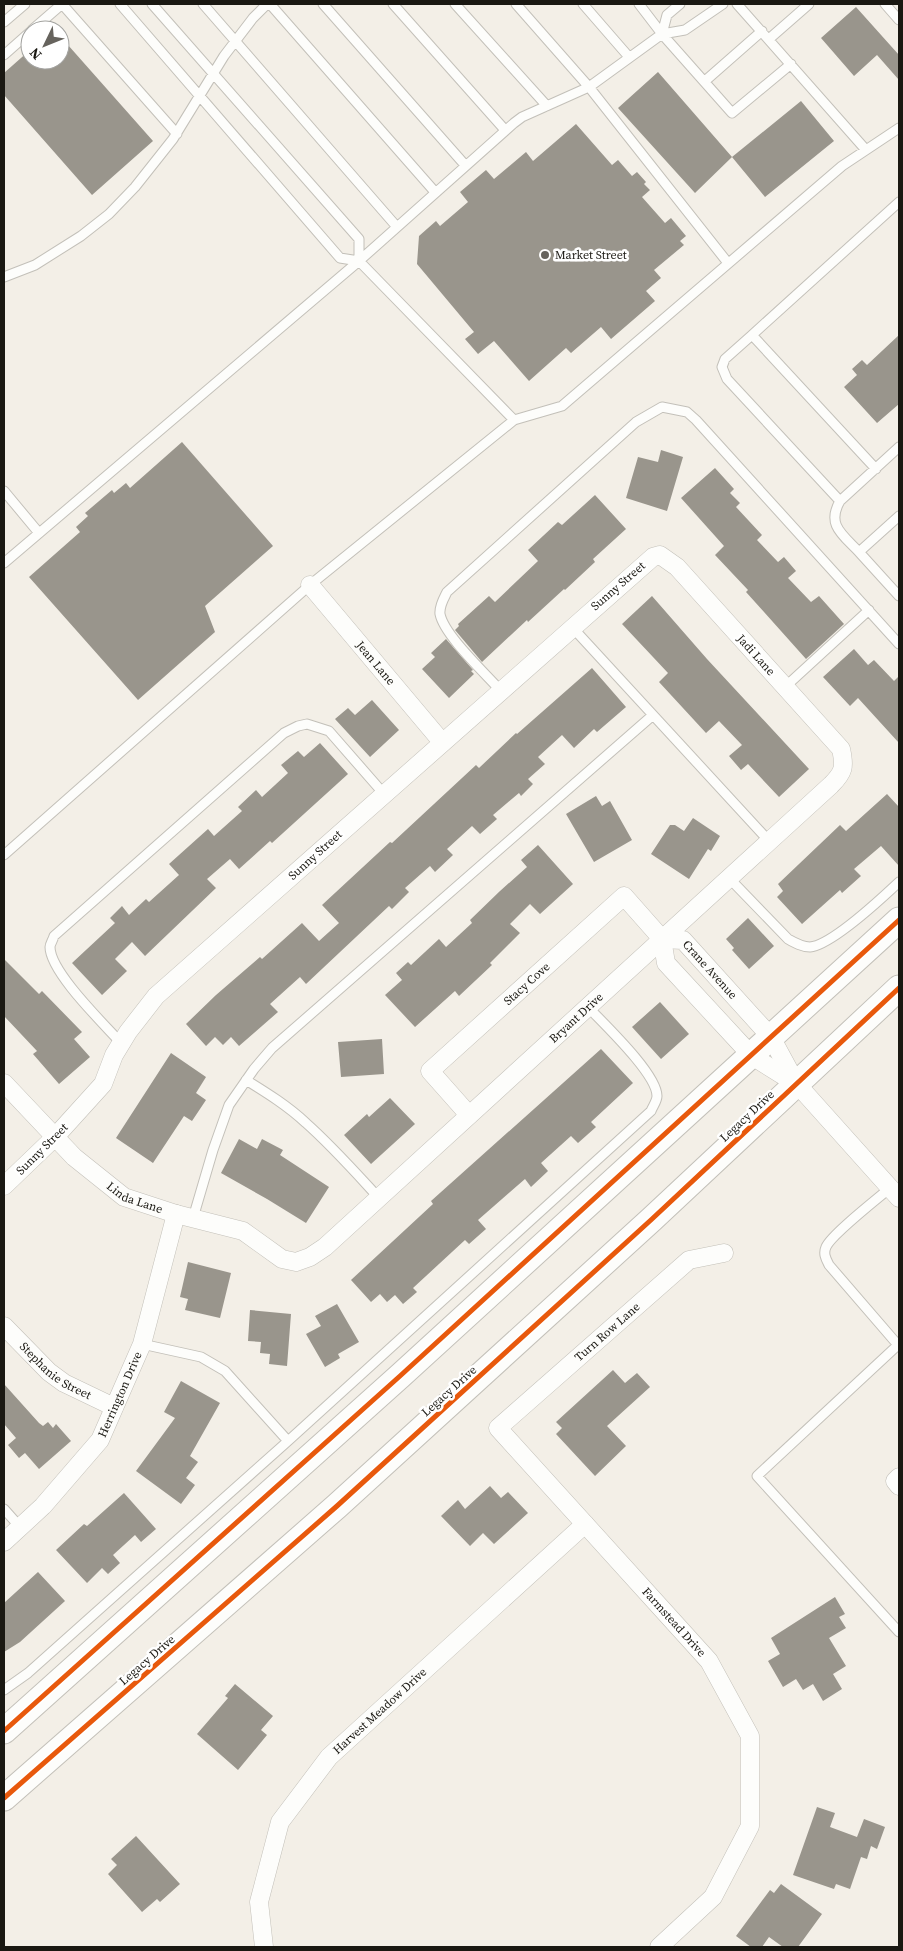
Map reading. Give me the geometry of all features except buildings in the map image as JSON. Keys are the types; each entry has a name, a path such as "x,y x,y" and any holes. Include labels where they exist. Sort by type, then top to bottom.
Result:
{"main road":[{"path":"4,1731 400,1376 899,920"},
{"name":"Legacy Drive","path":"4,1798 344,1500 652,1219 899,988"}],"street":[{"name":"Sunny Street","path":"4,1186 55,1137 103,1084 114,1055 121,1043 156,996 646,561 660,554"},
{"name":"Jadi Lane","path":"660,554 677,567 841,749 844,762"},
{"name":"Jean Lane","path":"310,585 442,742"},
{"name":"Bryant Drive","path":"296,1262 310,1257 325,1246 379,1198 841,774 844,762"},
{"name":"Stacy Cove","path":"469,1115 430,1071 624,896 662,939"},
{"name":"Crane Avenue","path":"796,1084 752,1056 666,963 662,939 683,940 772,1037 796,1084 894,1193"},
{"name":"Linda Lane","path":"4,1083 74,1157 124,1197 176,1214 243,1231 282,1259 296,1262"},
{"name":"Herrington Drive","path":"4,1542 43,1506 100,1440 142,1344 176,1214"},
{"name":"Turn Row Lane","path":"498,1428 689,1260 724,1253"},
{"name":"Stephanie Street","path":"4,1326 49,1372 64,1383 114,1407"},
{"name":"Farmstead Drive","path":"498,1428 709,1661 750,1736 750,1826 714,1898 660,1947"},
{"name":"Harvest Meadow Drive","path":"264,1947 259,1902 280,1822 318,1771 336,1750 585,1524"}],"lane":[{"path":"4,22 26,4"},
{"path":"120,4 340,258 359,261 514,420"},
{"path":"152,4 359,239 359,261"},
{"path":"203,4 397,227"},
{"path":"4,277 35,265 81,236 110,214 135,187 177,134 224,56 253,18 269,4 435,192"},
{"path":"324,4 465,165"},
{"path":"393,4 505,130"},
{"path":"455,4 547,106"},
{"path":"516,4 589,87 728,263"},
{"path":"583,4 629,57"},
{"path":"638,4 732,113 791,64"},
{"path":"662,34 667,15 680,4"},
{"path":"4,563 359,261 505,130 522,117 589,87 662,34 685,30 723,4"},
{"path":"737,4 866,150"},
{"path":"769,39 809,4"},
{"path":"885,4 899,20"},
{"path":"43,20 59,5 177,134"},
{"path":"705,81 762,32"},
{"path":"4,55 20,41"},
{"path":"4,855 310,585 514,420 562,406 842,166 896,130 899,141"},
{"path":"840,501 727,379 722,367 725,359 899,202"},
{"path":"752,335 876,469"},
{"path":"500,690 450,634 443,623 440,612 441,602 447,592 636,422 662,407 687,412 696,420 899,644"},
{"path":"899,447 840,501 834,511 836,527 899,596"},
{"path":"4,491 39,532"},
{"path":"859,552 899,516"},
{"path":"785,687 869,610"},
{"path":"572,627 769,841"},
{"path":"193,1218 228,1105 272,1048 653,715"},
{"path":"121,1043 64,978 51,953 50,946 54,936 284,734 298,726 307,724 329,731 384,794"},
{"path":"729,878 788,939 800,946 810,947 834,937 899,882"},
{"path":"4,1690 28,1673 288,1441 651,1110 658,1098 656,1085 647,1072 588,1007"},
{"path":"246,1080 305,1121 334,1149 379,1198"},
{"path":"894,1193 836,1235 826,1246 824,1254 829,1265 899,1344 758,1476 899,1632"},
{"path":"142,1344 201,1357 225,1371 288,1441"},
{"path":"4,1509 20,1527"}],"cycle path":[{"path":"4,1731 400,1376 899,920"},
{"path":"4,1798 337,1506 652,1219 899,988"}],"place":[{"name":"Market Street","path":"545,255"}]}
